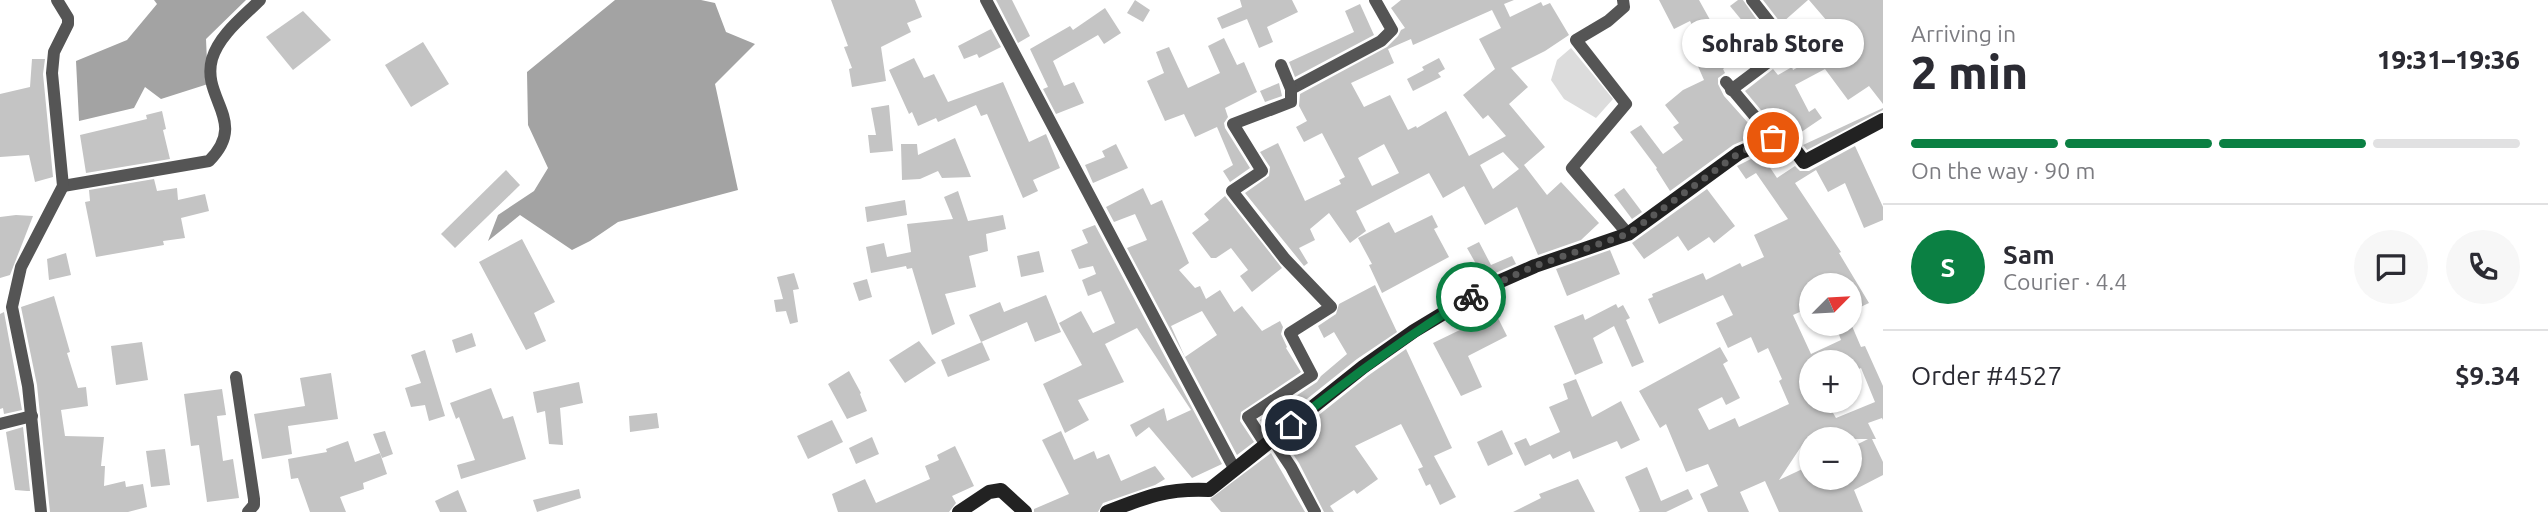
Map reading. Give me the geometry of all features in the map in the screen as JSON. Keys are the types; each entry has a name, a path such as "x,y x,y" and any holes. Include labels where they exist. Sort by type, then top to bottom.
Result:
{"street":[{"path":"41,512 28,386 6,309 21,267 63,186 52,73 54,52 68,24 68,18 57,0"},
{"path":"63,186 209,161 223,146 226,127 211,76 211,61 224,36 260,0"},
{"path":"986,0 1235,470"},
{"path":"1292,89 1381,41 1392,30 1375,0"},
{"path":"1623,0 1624,7 1608,21 1576,40 1626,104 1572,168 1628,234"},
{"path":"1752,0 1774,28 1753,45 1767,62 1728,86 1773,138 1792,146 1804,162 1883,120"},
{"path":"1280,65 1292,89 1291,102 1233,124 1262,171 1233,191 1285,259 1331,307 1290,333 1312,375 1248,417 1291,467 1315,512"},
{"path":"1107,512 1161,492 1209,490 1363,367 1414,331 1488,287 1535,266 1628,234 1739,153 1773,138"},
{"path":"236,377 254,499 254,505 248,512"},
{"path":"0,424 32,416"},
{"path":"959,512 989,492 1001,490 1025,512"}],"shaded area":[{"path":"154,0 246,0 206,39 208,84 161,99 145,87 134,108 79,121 76,61 127,40 157,4"},
{"path":"615,0 701,0 715,3 726,32 755,44 715,84 738,190 618,222 572,250 520,215 488,241 498,215 534,191 548,168 528,125 527,72"},
{"path":"1571,48 1613,99 1596,118 1564,99 1551,80 1557,60"}],"building":[{"path":"831,0 915,0 922,17 907,23 911,32 881,47 886,81 852,87 849,69 852,68 844,47 848,46"},
{"path":"996,0 1012,0 1030,36 1018,43"},
{"path":"1135,0 1150,10 1143,22 1127,13"},
{"path":"1240,0 1292,0 1298,12 1267,27 1273,42 1259,48 1247,19 1222,29 1217,18 1242,7"},
{"path":"1401,0 1514,0 1504,4 1510,17 1541,2 1543,6 1550,3 1569,35 1511,68 1528,87 1509,104 1545,147 1524,165 1547,195 1561,182 1599,223 1581,240 1538,255 1517,207 1485,225 1464,186 1443,198 1429,173 1356,211 1366,231 1350,243 1329,213 1310,229 1315,240 1299,248 1308,263 1304,266 1245,193 1269,176 1270,167 1260,152 1278,143 1305,201 1341,184 1339,180 1345,177 1322,133 1304,142 1296,127 1307,121 1299,106 1300,94 1387,47 1405,28 1391,8","holes":["1492,10 1501,28 1479,39 1495,69 1463,95 1483,119 1488,115 1506,136 1469,156 1446,111 1417,128 1416,126 1408,130 1390,95 1364,107 1351,83 1394,63 1388,49 1411,39 1413,45","1384,144 1399,173 1372,186 1358,158","1503,152 1519,169 1493,189 1480,165"]},
{"path":"1659,0 1699,0 1714,27 1710,29 1735,59 1723,69 1725,73 1718,78 1718,84 1724,96 1758,134 1733,145 1670,191 1657,168 1630,132 1641,125 1663,154 1683,140 1673,127 1679,123 1665,105 1683,90 1704,80 1693,55 1705,50 1690,21 1674,29"},
{"path":"1743,0 1762,27 1753,34 1730,6"},
{"path":"1763,0 1808,0 1783,22 1783,26"},
{"path":"1809,0 1883,0 1883,104 1869,86 1848,100 1825,69 1795,85 1809,112 1815,108 1822,118 1794,137 1781,131 1778,126 1776,128 1745,91 1773,69 1778,75 1792,67 1793,70 1824,50 1811,34 1827,21"},
{"path":"1360,4 1374,35 1295,77 1289,62 1354,32 1345,11"},
{"path":"1105,8 1121,33 1104,44 1098,35 1053,61 1064,86 1074,82 1084,103 1056,114 1043,89 1048,87 1030,49 1070,26 1073,30"},
{"path":"303,11 331,40 293,70 266,37"},
{"path":"991,29 1001,47 979,58 977,54 964,59 958,46"},
{"path":"1224,38 1237,65 1244,62 1257,92 1225,108 1228,117 1224,123 1225,128 1250,168 1230,182 1223,171 1233,165 1217,127 1195,137 1184,114 1165,121 1147,81 1164,73 1156,52 1169,47 1188,88 1220,73 1208,46"},
{"path":"423,42 449,84 411,107 385,65"},
{"path":"914,58 924,78 934,74 948,102 1003,82 1029,142 1046,134 1060,168 1033,180 1038,191 1023,198 987,114 981,116 976,105 938,122 936,118 918,126 912,112 909,114 889,70"},
{"path":"1439,58 1445,69 1438,73 1441,77 1413,91 1407,79"},
{"path":"32,59 45,59 43,74 53,177 35,182 29,155 0,157 0,94 30,87"},
{"path":"1279,83 1282,96 1265,102 1260,91"},
{"path":"889,105 893,151 870,153 868,135 876,135 871,108"},
{"path":"1883,108 1807,150 1803,145"},
{"path":"162,111 166,129 163,130 170,159 86,173 80,135 147,119 146,115"},
{"path":"955,138 971,177 942,178 938,171 920,179 902,180 901,144 917,144 918,155"},
{"path":"1116,144 1128,168 1093,183 1085,165 1105,157 1102,151"},
{"path":"1855,146 1883,207 1883,220 1864,228 1845,183 1828,192 1816,170 1795,183 1841,252 1839,253 1851,273 1799,273 1799,312 1793,315 1799,328 1799,336 1803,336 1809,350 1799,350 1799,413 1833,413 1836,418 1848,413 1862,413 1862,407 1875,402 1862,370 1862,350 1820,350 1841,340 1840,336 1856,336 1861,347 1865,346 1883,386 1883,420 1882,418 1868,423 1883,462 1883,475 1862,486 1862,442 1868,439 1862,439 1862,427 1799,427 1799,450 1779,480 1799,471 1799,490 1854,490 1863,512 1779,512 1765,481 1740,492 1749,512 1708,512 1700,494 1718,486 1708,464 1686,472 1666,424 1660,428 1639,391 1720,347 1728,361 1723,364 1740,398 1726,405 1722,397 1698,409 1709,430 1735,418 1739,427 1789,404 1779,381 1782,379 1768,348 1758,353 1751,337 1728,348 1716,323 1733,315 1723,295 1659,324 1648,299 1653,297 1652,294 1703,273 1706,280 1740,263 1742,267 1764,257 1754,235 1788,219 1756,173 1746,179 1737,166 1761,154 1777,178 1795,166 1800,171 1809,171"},
{"path":"506,170 520,185 455,248 441,234"},
{"path":"154,179 157,191 177,188 178,200 205,194 209,211 181,218 185,238 163,241 164,245 96,257 85,202 90,201 89,190"},
{"path":"1143,188 1151,205 1162,200 1189,263 1179,270 1195,288 1200,286 1206,299 1220,290 1234,312 1242,306 1262,331 1280,321 1286,348 1301,372 1241,412 1240,421 1254,442 1237,455 1127,248 1147,240 1135,214 1114,222 1106,207","holes":["1202,311 1217,335 1185,357 1171,326"]},
{"path":"1624,188 1642,212 1632,219 1614,195"},
{"path":"1707,189 1735,226 1714,243 1709,237 1688,251 1678,236 1644,259 1632,243"},
{"path":"958,191 968,221 1003,215 1006,229 986,234 988,251 969,256 976,287 945,294 955,324 932,335 912,268 907,269 906,266 871,273 866,247 884,243 887,257 911,252 907,224 953,219 944,197"},
{"path":"1225,196 1282,268 1252,292 1240,276 1248,270 1231,248 1216,258 1211,258 1192,233 1209,220 1204,214"},
{"path":"905,200 907,215 867,222 865,207"},
{"path":"1432,215 1438,227 1434,229 1449,257 1382,293 1369,265 1372,264 1358,238 1389,222 1395,233"},
{"path":"33,216 10,275 0,278 0,217"},
{"path":"1095,225 1222,464 1192,478 1149,427 1136,437 1130,425 1164,408 1167,421 1191,410 1137,328 1105,344 1124,382 1078,400 1089,420 1065,433 1043,384 1082,365 1059,323 1081,311 1093,333 1115,323 1101,291 1088,296 1082,280 1096,274 1093,266 1079,269 1071,250 1088,243 1082,230"},
{"path":"522,239 555,302 534,313 546,341 526,350 479,262"},
{"path":"1479,242 1491,265 1512,256 1516,264 1484,278 1467,248"},
{"path":"1610,250 1620,274 1567,296 1556,269"},
{"path":"1039,251 1044,272 1021,277 1017,256"},
{"path":"66,253 71,275 49,280 47,259"},
{"path":"794,273 799,289 793,290 798,322 790,324 786,311 776,312 774,300 783,299 777,277"},
{"path":"867,279 872,297 859,301 853,283"},
{"path":"1375,285 1397,332 1357,359 1267,431 1260,420 1317,382 1347,354 1334,332 1324,338 1318,326 1336,314 1339,304"},
{"path":"1862,291 1869,303 1862,306"},
{"path":"1046,295 1061,332 1035,342 1027,322 981,342 969,315 1000,302 1004,312"},
{"path":"54,296 70,352 67,353 78,388 86,387 88,406 61,410 65,436 104,437 101,466 105,466 104,486 125,481 126,487 143,484 147,507 128,512 50,512 37,385 21,307"},
{"path":"1490,302 1507,336 1468,356 1482,387 1461,396 1433,343 1464,328 1459,318"},
{"path":"1616,304 1618,308 1623,305 1630,318 1626,320 1644,362 1632,367 1614,326 1593,338 1603,363 1575,375 1554,326 1583,314 1585,320"},
{"path":"4,312 22,410 4,414 3,408 0,409 0,314"},
{"path":"472,333 476,346 456,353 452,340"},
{"path":"919,341 936,363 905,383 889,360"},
{"path":"142,342 148,380 116,385 111,346"},
{"path":"982,342 990,360 948,377 941,360"},
{"path":"1406,349 1452,448 1434,456 1456,497 1440,505 1430,484 1426,486 1418,469 1423,467 1401,424 1355,446 1378,479 1357,494 1354,490 1330,506 1334,512 1324,512 1285,442"},
{"path":"425,350 445,416 429,421 425,405 411,407 405,388 421,383 411,355"},
{"path":"849,371 867,411 847,419 828,384"},
{"path":"331,373 338,419 288,426 292,454 262,459 254,414 305,406 300,378"},
{"path":"1576,379 1592,417 1621,401 1640,440 1621,449 1617,441 1573,459 1570,451 1553,459 1550,454 1525,466 1514,443 1526,438 1530,446 1560,432 1549,407 1568,399 1563,384"},
{"path":"579,382 583,403 560,408 563,445 549,444 545,411 537,413 533,392"},
{"path":"491,388 503,419 513,416 526,459 461,479 457,465 475,460 459,417 456,419 450,403"},
{"path":"222,389 226,415 217,416 223,461 233,459 239,498 207,502 199,445 191,446 184,394"},
{"path":"657,413 659,428 630,432 629,416"},
{"path":"832,420 843,442 808,459 797,436"},
{"path":"23,427 30,491 15,490 6,432"},
{"path":"1502,430 1513,454 1488,466 1477,442"},
{"path":"385,431 393,454 382,458 373,434"},
{"path":"1061,431 1074,460 1094,451 1097,459 1109,454 1121,481 1155,466 1165,479 1103,503 1098,512 1034,512 1034,509 1069,494 1042,440"},
{"path":"872,437 879,454 856,464 849,448"},
{"path":"348,441 355,462 380,453 387,474 363,483 364,489 340,497 346,512 310,512 298,478 291,479 288,459 327,452 326,449"},
{"path":"955,446 974,486 952,496 956,503 949,512 838,512 832,494 865,479 876,503 930,479 925,466 939,460 937,455"},
{"path":"165,449 170,485 151,487 146,451"},
{"path":"1271,453 1305,512 1221,512 1210,499"},
{"path":"1647,467 1661,501 1688,489 1693,499 1666,512 1638,512 1640,511 1625,477"},
{"path":"1578,479 1595,512 1513,512 1541,498 1539,494"},
{"path":"579,489 581,498 537,512 533,500"},
{"path":"458,490 467,512 440,512 435,501"}],"way so far":[{"path":"1471,297 1535,266 1628,234 1739,153 1773,138"}],"place":[{"name":"Sohrab Store","path":"1773,138"}],"route":[{"path":"1291,425 1363,367 1414,331 1471,297"}]}
